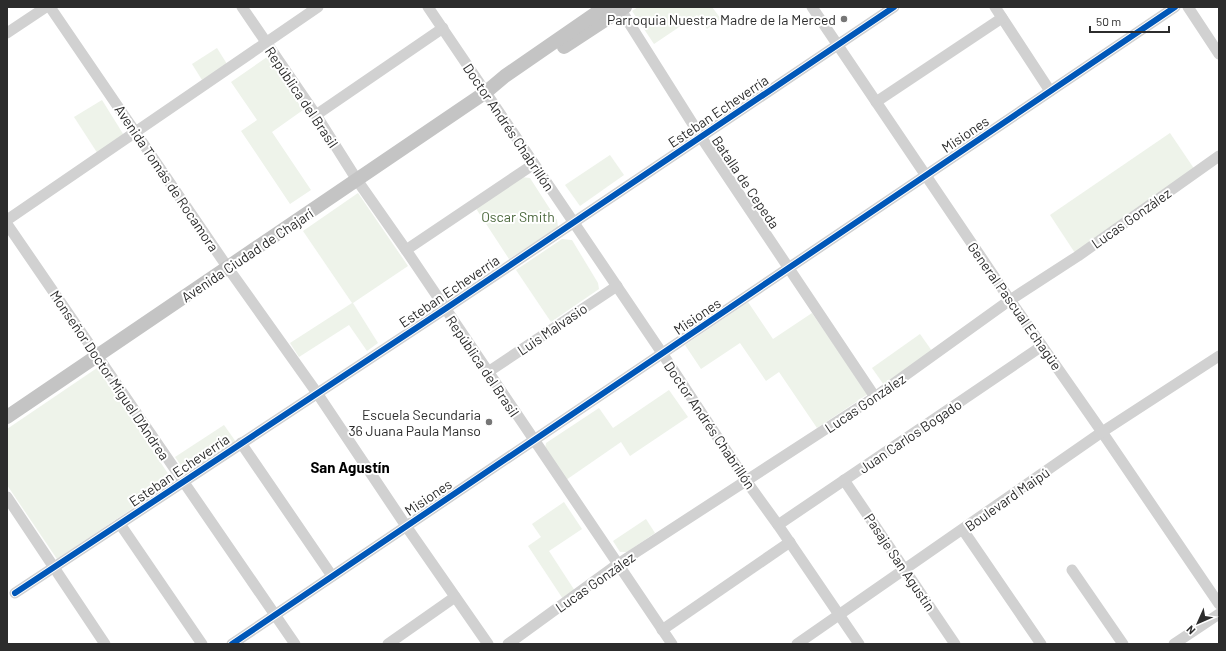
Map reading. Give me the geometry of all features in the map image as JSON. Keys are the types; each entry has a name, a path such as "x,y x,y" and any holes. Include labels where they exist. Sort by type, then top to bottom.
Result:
{"main road":[{"name":"Avenida Ciudad de Chajarí","path":"7,417 486,92 505,76 605,7"},
{"name":"Avenida Ciudad de Chajarí","path":"486,92 509,83 621,8"}],"street":[{"path":"7,33 46,7"},
{"name":"Avenida Tomás de Rocamora","path":"50,7 228,268 317,393 406,526 488,644"},
{"name":"República del Brasil","path":"242,7 316,115 357,180 406,250 672,644"},
{"path":"7,220 318,7"},
{"name":"Doctor Andrés Chabrillón","path":"428,7 662,353 747,482 790,542 859,644"},
{"name":"General Pascual Echagüe","path":"812,7 1010,300 1102,432 1215,589 1219,604"},
{"name":"Esteban Echeverría","path":"15,593 445,309 894,7"},
{"path":"995,7 1050,92"},
{"name":"Misiones","path":"232,644 1175,7"},
{"path":"1188,7 1219,54"},
{"name":"Batalla de Cepeda","path":"621,8 701,137 875,397"},
{"path":"876,102 1002,18"},
{"path":"316,115 442,28"},
{"name":"Lucas González","path":"508,644 618,564 747,482 875,397 1010,300 1078,256 1219,156"},
{"path":"406,250 534,164"},
{"name":"Monseñor Doctor Miguel D'Andrea","path":"7,224 183,482 296,644"},
{"name":"Luis Malvasio","path":"488,372 617,286"},
{"name":"Juan Carlos Bogado","path":"778,525 1042,346"},
{"name":"Boulevard Maipú","path":"797,644 1102,432 1219,356"},
{"path":"242,443 332,576"},
{"name":"Pasaje San Agustín","path":"844,480 955,644"},
{"path":"7,497 105,644"},
{"path":"120,524 202,644"},
{"path":"963,530 1041,644"},
{"path":"662,630 790,542"},
{"path":"1072,570 1123,644"},
{"path":"388,644 455,597"},
{"path":"1174,644 1219,614"}],"green space":[{"path":"638,7 712,7 721,19 707,29 697,15 654,44 632,11"},
{"path":"217,48 227,64 202,80 192,64"},
{"path":"267,57 303,110 272,132 311,190 290,204 241,131 257,120 231,82"},
{"path":"102,100 125,137 98,154 74,117"},
{"path":"1170,133 1195,170 1075,253 1050,215"},
{"path":"610,155 624,175 580,206 565,185"},
{"name":"Oscar Smith","path":"521,177 530,178 557,220 558,227 509,259 475,207"},
{"path":"358,193 408,266 353,303 378,343 367,351 349,325 299,357 290,343 352,303 303,231"},
{"path":"562,239 572,240 598,283 599,289 551,322 516,270"},
{"path":"748,302 773,339 812,313 868,394 817,428 779,372 766,381 740,343 701,369 685,345"},
{"path":"920,334 932,351 884,385 872,368"},
{"path":"97,368 173,481 57,559 7,485 7,429"},
{"path":"669,390 688,417 630,456 621,442 566,480 545,449 546,443 599,408 613,428"},
{"path":"224,425 236,442 187,474 175,457"},
{"path":"564,502 582,529 549,551 575,591 563,599 528,546 541,537 532,524"},
{"path":"646,519 655,533 627,552 620,552 613,541"}],"cycle path":[{"path":"15,593 445,309 894,7"},
{"path":"232,644 1175,7"}],"place":[{"name":"Parroquia Nuestra Madre de la Merced","path":"844,19"},
{"name":"Escuela Secundaria 36 Juana Paula Manso","path":"489,422"}],"district":[{"name":"San Agustín","path":"350,467"}]}
